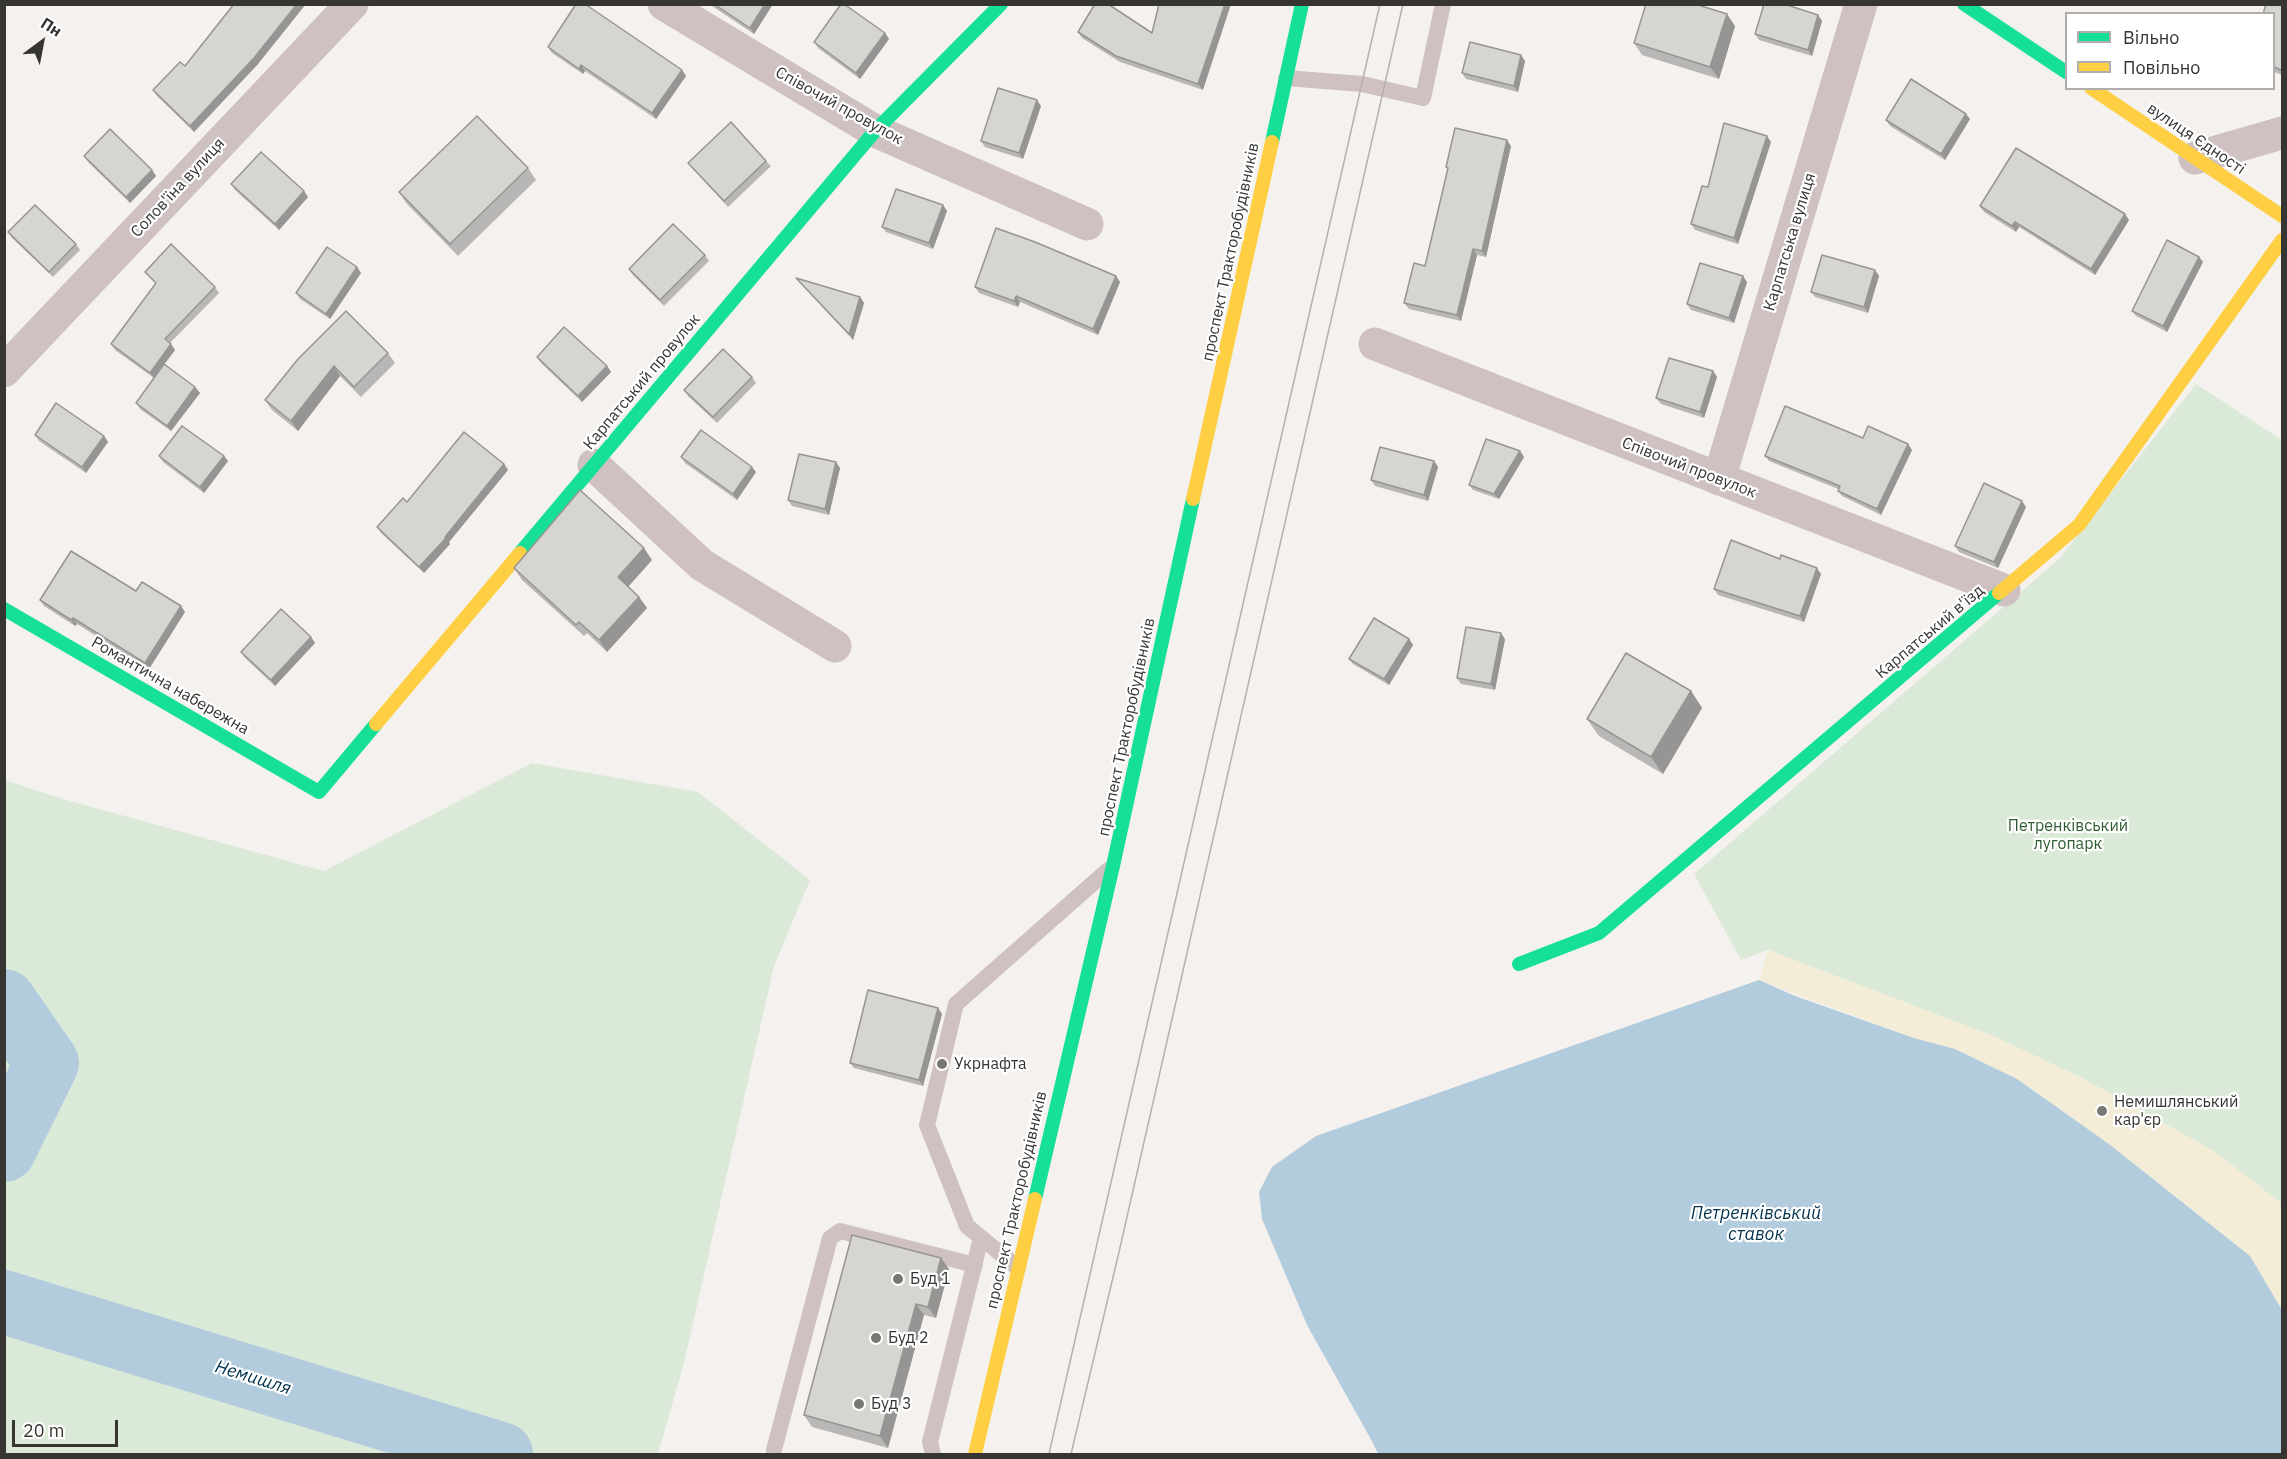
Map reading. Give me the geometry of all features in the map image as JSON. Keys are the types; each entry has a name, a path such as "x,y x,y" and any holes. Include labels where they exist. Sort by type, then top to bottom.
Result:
{"street":[{"name":"Солов'їна вулиця","path":"4,371 352,4"},
{"name":"Співочий провулок","path":"664,4 875,130 1087,224"},
{"name":"Карпатський провулок","path":"320,792 875,130 1001,4"},
{"name":"проспект Тракторобудівників","path":"975,1455 1113,866 1302,4"},
{"name":"Карпатська вулиця","path":"1719,479 1861,4"},
{"path":"1964,4 2065,71"},
{"name":"вулиця Єдності","path":"2094,90 2283,216"},
{"path":"2195,158 2283,133"},
{"name":"Карпатський в'їзд","path":"1519,964 1599,933 2079,525 2283,240"},
{"name":"Співочий провулок","path":"1375,344 2004,590"},
{"path":"594,465 702,565 835,646"},
{"name":"Романтична набережна","path":"4,609 320,792"}],"lane":[{"path":"1286,78 1362,84 1424,98 1443,4"},
{"path":"1018,1268 967,1226 927,1125 956,1004 1113,866"},
{"path":"774,1450 830,1238 840,1231 975,1265"},
{"path":"933,1455 930,1442 981,1238"}],"green space":[{"name":"Петренківський лугопарк","path":"2196,384 2282,440 2282,1204 2214,1151 2078,1076 1993,1036 1768,950 1741,960 1694,874 2059,559"},
{"path":"532,763 698,792 810,880 774,966 684,1363 658,1454 5,1454 5,780 63,799 324,871"}],"sand":[{"name":"Немишлянський кар'єр","path":"1768,950 1993,1036 2078,1076 2214,1151 2282,1204 2282,1310 2250,1256 2109,1144 2017,1079 1955,1049 1914,1038 1759,980"}],"water":[{"name":"Петренківський ставок","path":"1759,980 1795,996 1914,1038 1955,1049 2017,1079 2109,1144 2250,1256 2282,1310 2282,1454 1378,1454 1307,1325 1262,1219 1259,1192 1272,1167 1316,1136"}],"building":[{"path":"234,4 297,4 254,58 190,126 153,90 180,62 185,66"},
{"path":"576,4 585,4 682,70 652,113 581,65 579,69 548,47"},
{"path":"714,4 765,4 750,28"},
{"path":"841,4 885,33 856,73 814,42"},
{"path":"1095,4 1108,4 1152,33 1159,4 1225,4 1198,84 1116,56 1078,32"},
{"path":"1646,4 1695,4 1727,14 1710,67 1634,43"},
{"path":"1764,4 1784,4 1818,15 1808,50 1755,34"},
{"path":"2266,4 2283,4 2283,71 2275,67 2275,12 2264,12"},
{"path":"1470,42 1521,55 1514,86 1462,73"},
{"path":"1911,79 1966,114 1941,154 1886,120"},
{"path":"998,88 1037,100 1019,153 981,141"},
{"path":"477,116 528,168 450,244 399,192"},
{"path":"731,122 766,161 724,201 688,163"},
{"path":"1724,123 1767,136 1734,238 1691,224 1702,186 1708,187"},
{"path":"1455,128 1507,140 1482,251 1473,249 1457,315 1404,303 1414,263 1425,266"},
{"path":"110,129 152,170 126,197 84,156"},
{"path":"2016,148 2125,214 2091,269 2015,222 2012,226 1980,206"},
{"path":"261,152 304,191 275,224 231,184"},
{"path":"896,189 943,205 929,243 882,227"},
{"path":"35,205 76,244 49,272 8,232"},
{"path":"673,224 705,255 660,300 629,269"},
{"path":"996,228 1116,276 1093,329 1016,296 1014,301 975,287"},
{"path":"2167,240 2199,257 2163,326 2132,311"},
{"path":"171,244 215,287 165,339 171,344 150,373 111,344 156,283 145,272"},
{"path":"327,247 357,267 326,314 296,293"},
{"path":"1822,255 1875,270 1864,307 1811,292"},
{"path":"1700,263 1743,276 1729,318 1687,304"},
{"path":"796,278 860,297 849,334"},
{"path":"346,311 388,353 354,387 334,366 291,421 265,400 298,359"},
{"path":"564,327 607,366 578,396 537,357"},
{"path":"723,349 752,377 713,417 684,390"},
{"path":"1669,358 1713,371 1700,412 1656,398"},
{"path":"164,364 195,387 167,426 136,403"},
{"path":"56,403 104,436 82,467 35,435"},
{"path":"1785,406 1863,438 1868,426 1908,444 1877,509 1838,491 1840,486 1765,456"},
{"path":"182,426 224,456 200,487 159,456"},
{"path":"701,430 752,467 733,494 681,457"},
{"path":"464,432 504,464 446,538 419,567 377,527 403,498 407,502"},
{"path":"1486,439 1520,451 1494,494 1469,485"},
{"path":"1380,447 1434,461 1424,495 1371,480"},
{"path":"799,454 836,462 825,509 788,500"},
{"path":"1984,483 2022,501 1994,562 1955,546"},
{"path":"580,490 644,548 618,577 639,597 599,640 579,622 576,625 514,568"},
{"path":"1731,540 1780,559 1781,555 1817,568 1800,616 1714,589"},
{"path":"71,551 136,591 142,582 181,606 145,663 40,600"},
{"path":"281,609 311,637 271,680 241,652"},
{"path":"1374,618 1409,639 1384,679 1349,659"},
{"path":"1466,627 1501,633 1491,684 1457,678"},
{"path":"1626,653 1691,691 1651,757 1587,719"},
{"path":"868,990 938,1008 919,1080 850,1063"},
{"path":"852,1235 941,1258 928,1307 916,1304 880,1436 804,1415"}],"waterway":[{"name":"Немишля","path":"4,1001 47,1063 4,1150"},
{"name":"Немишля","path":"4,1302 501,1454"}],"tram line":[{"path":"1049,1454 1380,4"},
{"path":"1071,1454 1403,4"}],"traffic: fast":[{"path":"520,553 875,131 1001,4"},
{"path":"1272,142 1302,4"},
{"path":"1964,4 2065,71"},
{"path":"1035,1199 1113,866 1193,499"},
{"path":"1519,964 1599,933 1999,593"},
{"path":"4,609 319,792 376,724"}],"traffic: slow":[{"path":"2094,90 2282,216"},
{"path":"1193,499 1272,142"},
{"path":"1999,593 2079,525 2282,240"},
{"path":"376,724 520,553"},
{"path":"975,1454 1035,1199"}],"place":[{"name":"Укрнафта","path":"942,1064"},
{"name":"Немишлянський кар'єр","path":"2102,1111"},
{"name":"Буд 1","path":"898,1279"},
{"name":"Буд 2","path":"876,1338"},
{"name":"Буд 3","path":"859,1404"}]}
